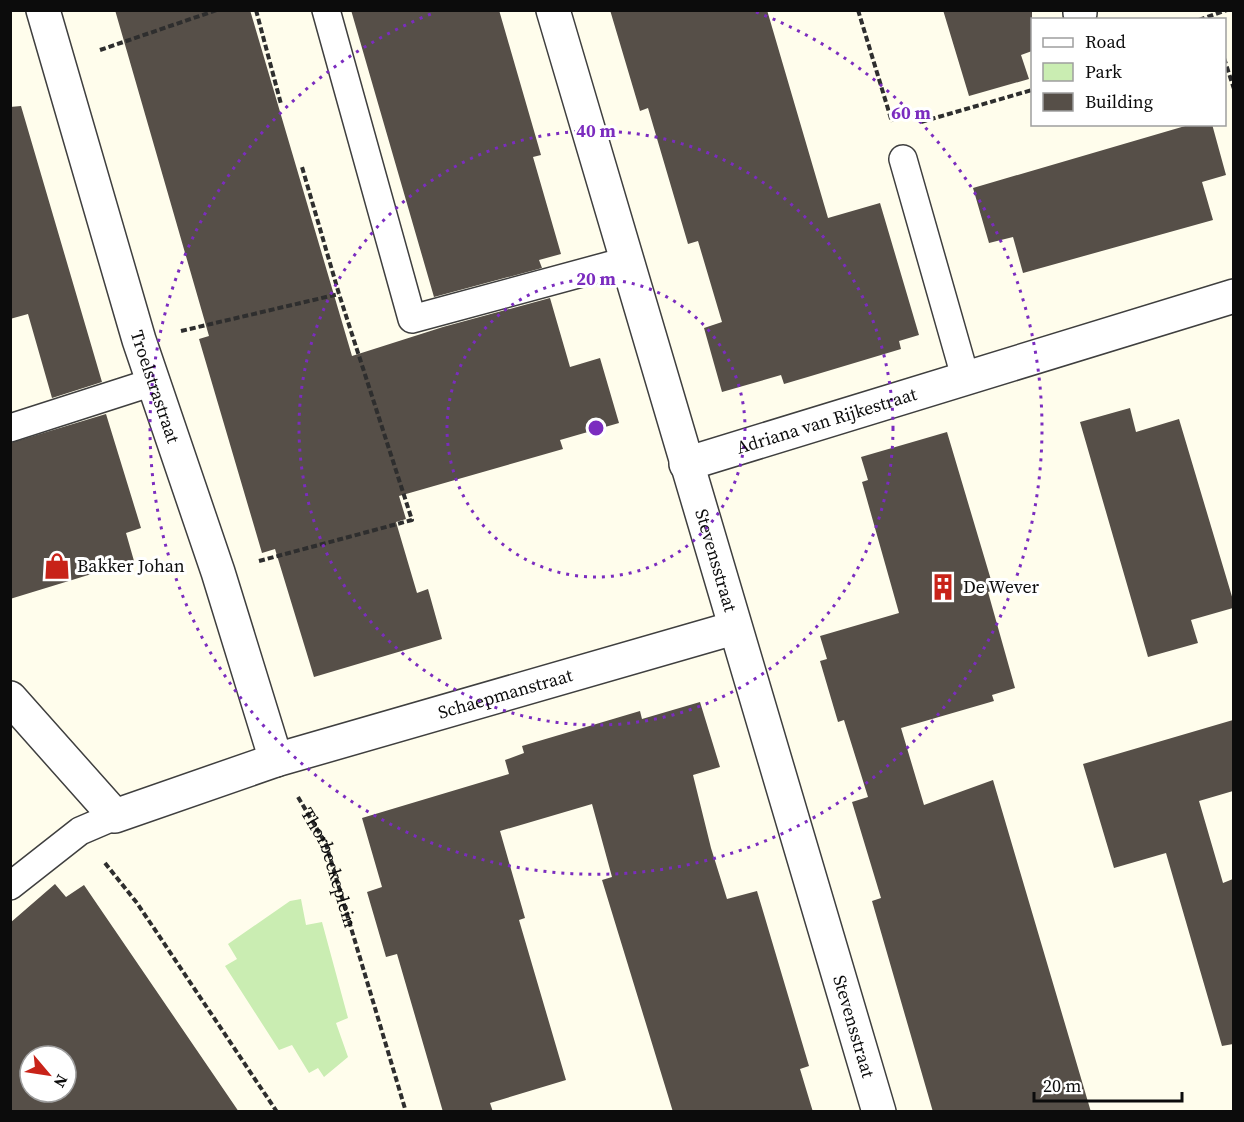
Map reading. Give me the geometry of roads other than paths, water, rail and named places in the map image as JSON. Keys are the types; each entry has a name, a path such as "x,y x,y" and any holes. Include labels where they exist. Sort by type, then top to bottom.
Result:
{"street":[{"name":"Troelstrastraat","path":"43,10 139,340 218,572 276,760"},
{"name":"Stevensstraat","path":"553,10 879,1112"},
{"name":"Adriana van Rijkestraat","path":"686,464 966,380 1233,296"},
{"name":"Schaepmanstraat","path":"276,760 734,628"},
{"path":"10,698 115,816 276,760"}],"lane":[{"path":"326,10 412,319 626,261"},
{"path":"903,159 966,380"},
{"path":"10,428 153,382"},
{"path":"10,886 80,831 115,816"}],"place":[{"name":"Bakker Johan","path":"57,566"},
{"name":"De Wever","path":"943,587"}]}
